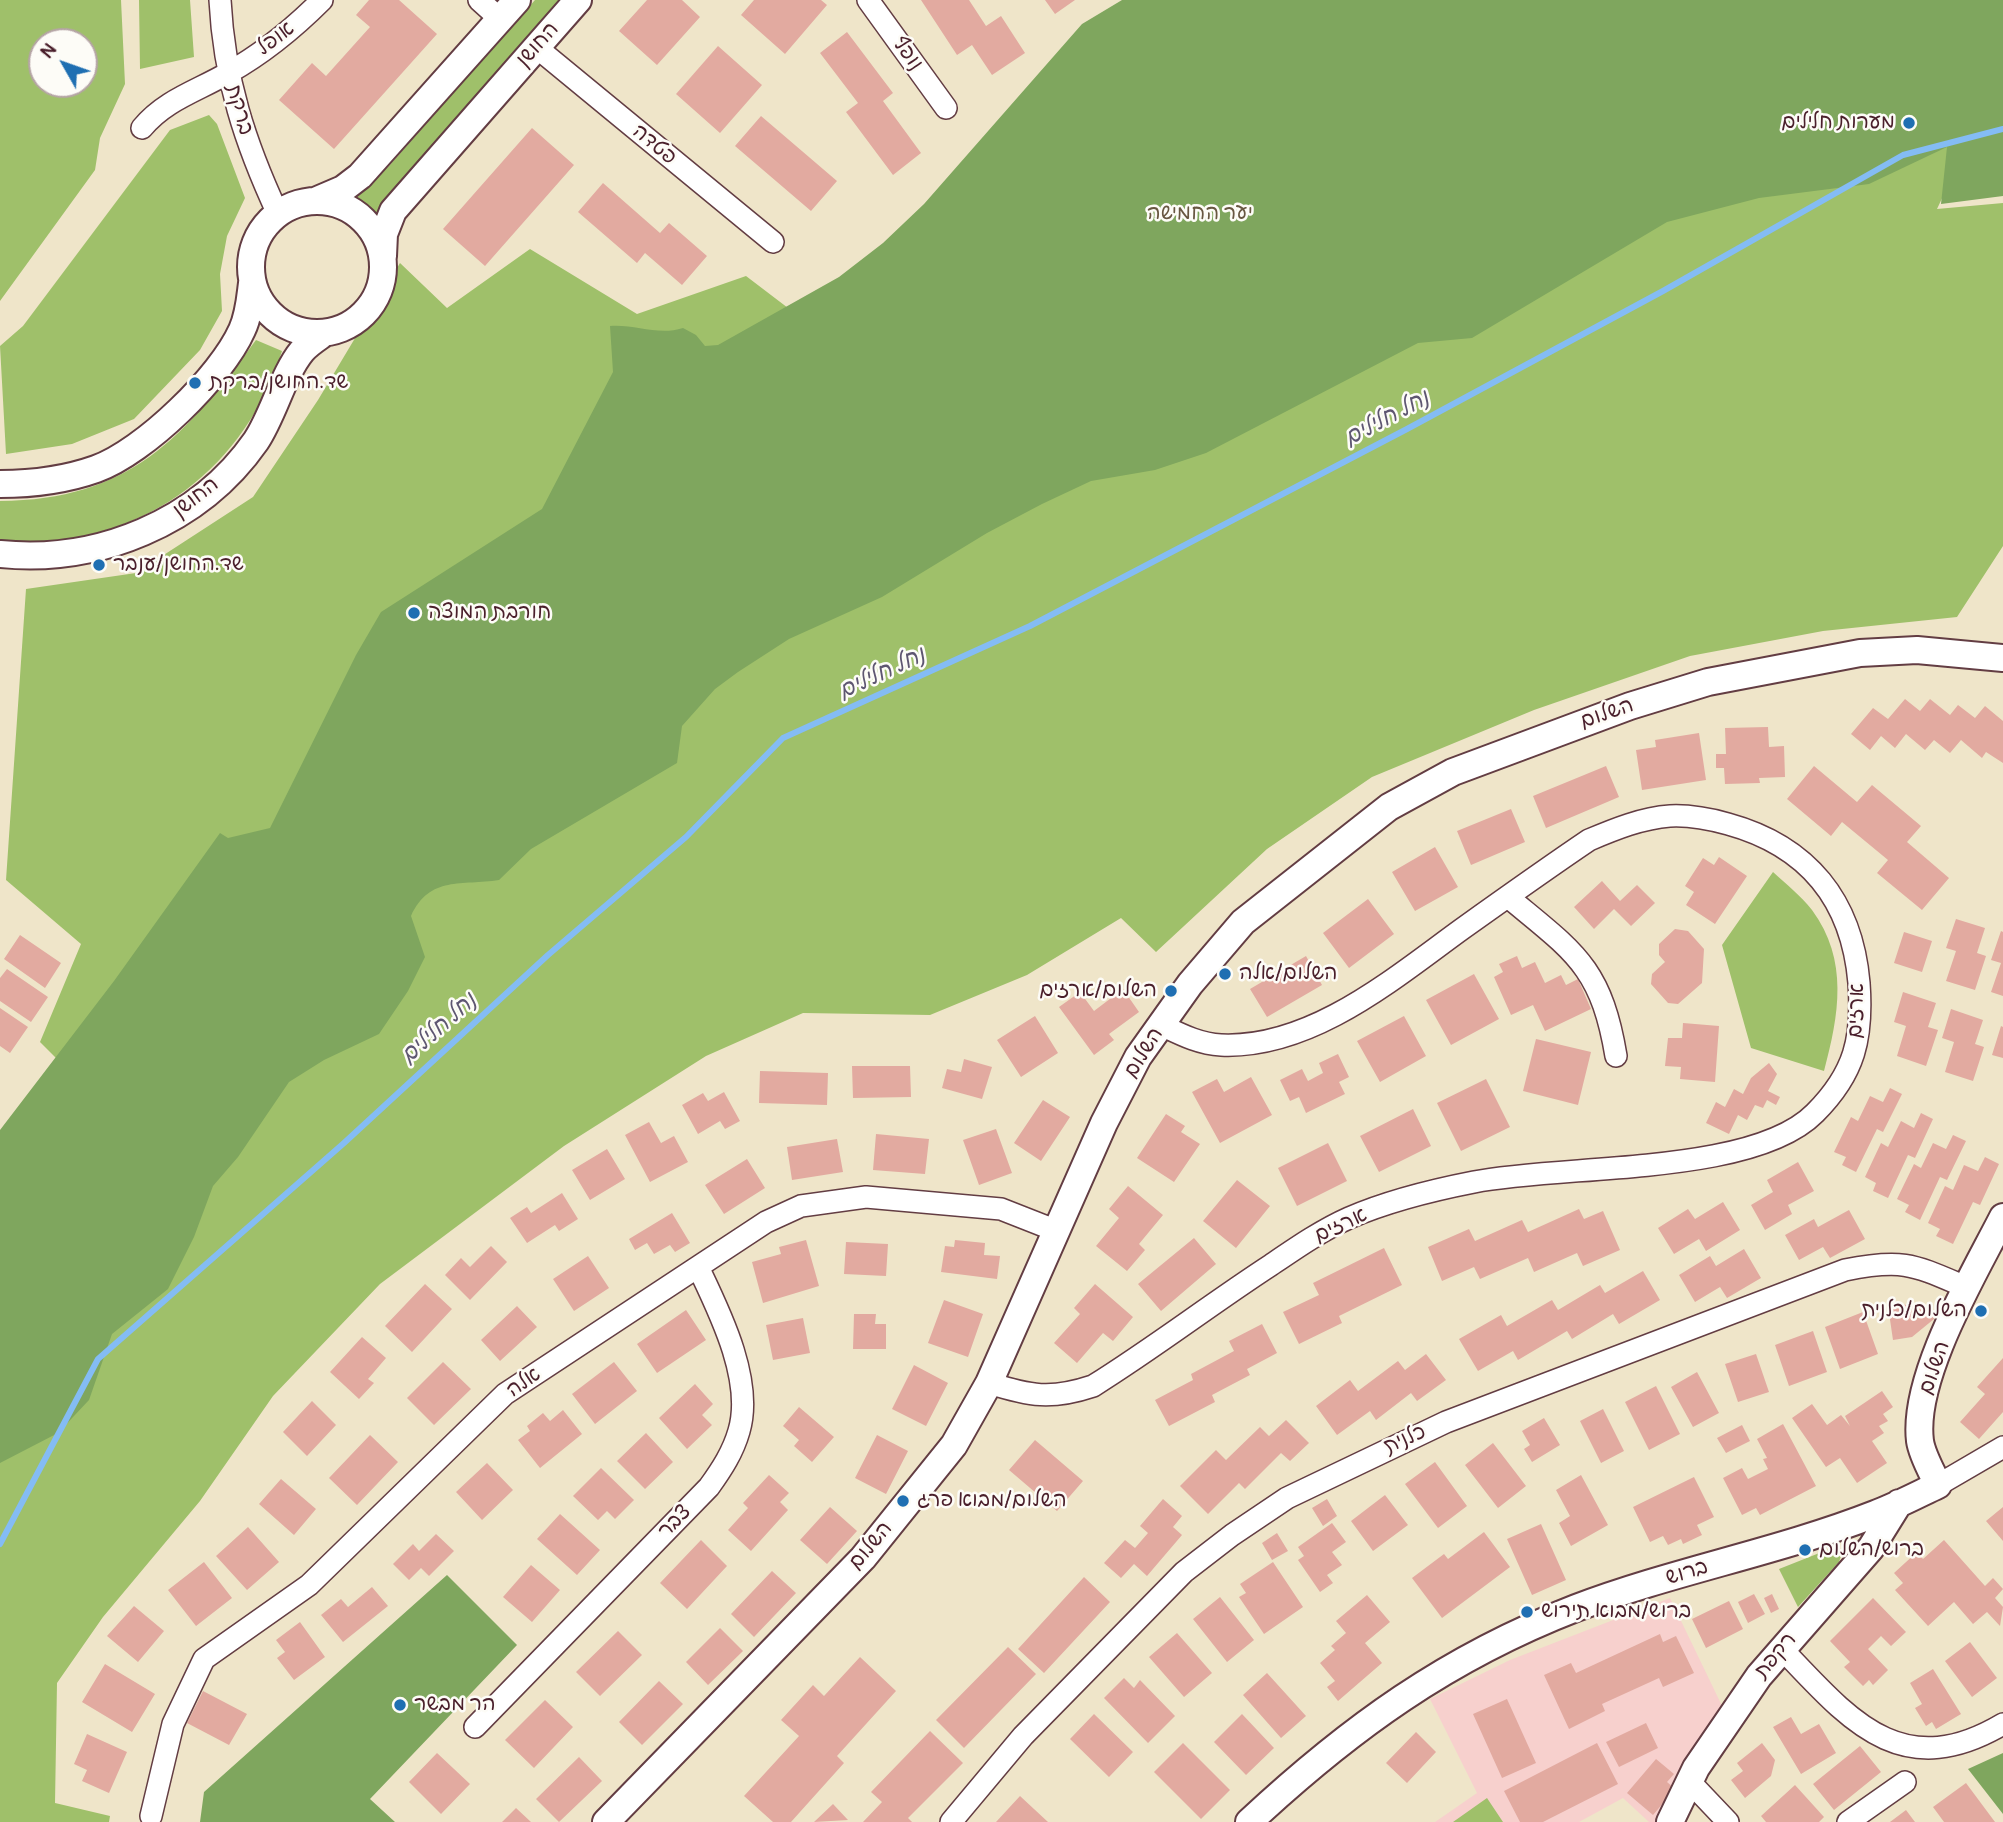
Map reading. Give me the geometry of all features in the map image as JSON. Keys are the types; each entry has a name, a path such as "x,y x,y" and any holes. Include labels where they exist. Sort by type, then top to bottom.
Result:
{"street":[{"name":"ברקת","path":"220,0 228,73 244,132 278,214"},
{"name":"אופל","path":"142,128 158,109 228,73 288,32 321,0"},
{"path":"0,484 62,480 98,469 140,445 179,412 241,333 249,314 251,262 255,244 264,227 295,204 315,201 343,189 360,176 509,10 479,0"},
{"name":"החושן","path":"383,258 384,234 393,211 578,0"},
{"name":"נופף","path":"868,0 946,108"},
{"name":"פטדה","path":"536,47 772,242"},
{"path":"252,281 258,299 270,314 285,326 303,333 323,334 353,323 375,300 382,279 383,258 377,239 367,223 343,207 315,201"},
{"name":"החושן","path":"0,554 67,555 108,546 157,526 198,500 233,469 255,442 302,351 323,334"},
{"name":"השלום","path":"606,1822 863,1558 954,1445 989,1383 1104,1124 1138,1057 1190,984 1243,922 1390,807 1453,772 1630,706 1708,682 1860,653 1917,650 2003,658"},
{"name":"ארזים","path":"989,1383 1031,1396 1063,1396 1093,1386 1303,1244 1349,1218 1411,1198 1475,1182 1525,1174 1706,1158 1746,1150 1782,1135 1812,1117 1837,1089 1853,1060 1859,1033 1860,999 1856,956 1845,921 1828,889 1805,863 1745,829 1707,819 1670,816 1627,824 1589,840 1365,998 1297,1031 1244,1045 1219,1045 1196,1041 1161,1025"},
{"path":"1508,897 1573,951 1598,985 1609,1015 1616,1056"},
{"name":"אלה","path":"151,1816 173,1724 204,1659 309,1585 505,1394 766,1222 801,1206 866,1197 1001,1209 1057,1231"},
{"name":"השלום","path":"1938,1485 1920,1442 1921,1414 1933,1362 2003,1217"},
{"name":"כלנית","path":"951,1822 1023,1736 1184,1573 1232,1535 1275,1506 1340,1471 1446,1422 1845,1270 1897,1262 1923,1269 1968,1288"},
{"name":"צבר","path":"475,1727 709,1487 727,1462 740,1428 737,1362 721,1315 698,1267"},
{"name":"ברוש","path":"1249,1822 1336,1746 1404,1695 1508,1637 1577,1608 1875,1514 1938,1485 2003,1447"},
{"name":"רקפת","path":"1670,1822 1723,1725 1781,1648 1871,1548 1899,1503"},
{"path":"1781,1648 1840,1710 1866,1730 1896,1743 1931,1750 1963,1743 2003,1724"},
{"path":"1690,1782 1728,1822"},
{"path":"1848,1822 1905,1782"}],"shaded area":[{"path":"1670,1598 1724,1710 1661,1822 1649,1822 1623,1798 1579,1822 1435,1822 1477,1793 1430,1699 1510,1660"}],"green space":[{"path":"0,0 121,0 125,84 100,138 95,170 0,301"},
{"path":"139,0 190,0 194,57 140,69"},
{"path":"535,0 561,0 401,180 381,205 375,220 350,201 388,167"},
{"name":"יער החמישה","path":"1122,0 2003,0 2003,196 1941,204 1947,147 1869,184 1759,198 1667,222 1472,338 1418,343 1206,453 1155,470 1091,481 987,533 882,597 789,639 715,689 682,726 677,763 531,849 499,880 437,888 419,903 411,916 425,957 408,991 379,1034 324,1060 289,1082 238,1157 213,1186 194,1237 168,1289 112,1334 89,1400 58,1433 0,1463 0,1130 114,981 220,833 228,838 270,828 356,655 381,612 542,509 613,372 610,326 665,331 683,328 696,335 705,346 718,345 839,277 883,243 924,204 1082,24"},
{"path":"209,115 217,124 245,198 227,236 220,274 222,311 200,350 134,419 72,444 6,454 0,346 23,326 170,130"},
{"path":"1973,132 1937,209 2003,203 2003,546 1957,617 1823,631 1690,656 1534,710 1372,777 1267,849 1156,952 1121,918 1027,975 930,1015 803,1013 706,1056 564,1146 380,1284 273,1396 200,1501 103,1617 57,1683 55,1803 110,1816 109,1822 0,1822 0,1439 402,892 671,710 1021,495 1694,207"},
{"path":"530,249 637,314 746,276 813,327 553,510 265,844 65,1067 40,1042 81,944 6,880 26,589 136,573 253,497 318,400 400,263 447,308"},
{"path":"256,340 282,351 264,396 240,435 210,469 176,497 137,519 94,534 48,541 0,540 0,501 45,498 84,489 119,475 149,457 177,434 204,406"},
{"path":"1773,872 1812,910 1832,948 1838,988 1837,1009 1824,1071 1751,1048 1722,945"},
{"path":"1832,1548 1842,1553 1839,1562 1798,1607 1779,1569"},
{"path":"447,1575 517,1645 370,1799 395,1822 200,1822 204,1792"},
{"path":"2003,1753 2003,1814 1968,1769"},
{"path":"1487,1798 1503,1822 1453,1822"}],"building":[{"path":"369,0 399,0 437,34 334,149 279,100 312,63 326,76 370,27 356,15"},
{"path":"647,0 682,0 700,17 657,65 619,31"},
{"path":"754,0 821,0 827,5 785,54 741,15"},
{"path":"921,0 969,0 986,26 1001,16 1025,53 992,75 972,45 957,55"},
{"path":"1045,0 1075,0 1055,14"},
{"path":"847,32 893,93 883,101 921,153 893,175 846,112 858,103 820,53"},
{"path":"718,46 762,85 720,133 676,94"},
{"path":"761,116 837,181 811,211 735,146"},
{"path":"532,128 574,165 485,266 443,229"},
{"path":"603,183 660,233 669,223 707,256 682,285 645,253 637,263 578,212"},
{"path":"1905,699 1920,711 1930,699 1950,715 1958,705 1975,718 1985,706 2003,721 2003,763 1986,752 1982,758 1961,740 1950,753 1934,740 1925,750 1906,734 1895,748 1881,736 1870,750 1851,734 1873,708 1888,719"},
{"path":"1768,727 1769,747 1784,746 1785,777 1759,778 1760,783 1725,784 1724,768 1716,768 1716,754 1726,754 1725,728"},
{"path":"1699,733 1706,780 1642,790 1636,750 1656,747 1655,740"},
{"path":"1606,766 1619,797 1546,828 1533,796"},
{"path":"1814,766 1857,802 1872,785 1921,826 1907,842 1949,878 1922,910 1877,873 1888,860 1842,822 1831,836 1787,799"},
{"path":"1511,809 1525,842 1471,865 1457,831"},
{"path":"1435,847 1458,887 1415,911 1392,872"},
{"path":"1719,857 1747,876 1715,924 1686,905 1694,892 1685,886 1703,858 1714,865"},
{"path":"1602,881 1620,901 1637,885 1655,903 1631,926 1614,909 1594,929 1574,907"},
{"path":"1368,899 1394,934 1349,968 1323,933"},
{"path":"1956,919 1985,928 1977,953 1986,956 1975,990 1946,981 1956,951 1946,948"},
{"path":"1675,929 1688,931 1704,949 1702,983 1678,1004 1668,1003 1651,984 1652,974 1665,962 1659,955 1659,944"},
{"path":"2001,931 2003,996 1991,992 2001,963 1991,960"},
{"path":"1904,932 1932,941 1922,972 1894,963"},
{"path":"20,935 61,963 45,988 4,959"},
{"path":"1306,956 1322,985 1267,1017 1250,989"},
{"path":"1517,956 1522,968 1535,962 1545,983 1561,975 1566,985 1578,979 1591,1009 1545,1031 1533,1005 1511,1015 1494,977 1503,972 1499,964"},
{"path":"7,969 48,997 31,1022 0,1001 0,978"},
{"path":"1474,974 1499,1019 1451,1045 1426,1000"},
{"path":"1123,989 1139,1012 1109,1034 1114,1040 1094,1055 1059,1007 1080,992 1094,1011"},
{"path":"1903,992 1936,1003 1928,1027 1938,1030 1926,1066 1897,1056 1906,1026 1894,1022"},
{"path":"0,1008 28,1027 10,1053 0,1046"},
{"path":"1951,1009 1983,1020 1975,1044 1984,1047 1973,1081 1945,1072 1954,1042 1942,1038"},
{"path":"1035,1016 1058,1053 1021,1077 997,1040"},
{"path":"1404,1016 1426,1056 1380,1082 1357,1041"},
{"path":"1683,1023 1719,1026 1715,1082 1680,1079 1681,1067 1665,1066 1668,1038 1682,1038"},
{"path":"2001,1026 2003,1027 2003,1058 1992,1055"},
{"path":"1536,1039 1591,1052 1578,1105 1523,1091"},
{"path":"1338,1054 1349,1077 1339,1082 1345,1094 1306,1113 1299,1097 1290,1101 1280,1080 1302,1069 1308,1081 1323,1073 1319,1063"},
{"path":"964,1059 992,1067 982,1099 942,1088 947,1069 961,1072"},
{"path":"1769,1063 1777,1074 1768,1091 1780,1097 1776,1105 1767,1100 1763,1108 1755,1105 1747,1120 1738,1115 1729,1134 1706,1123 1716,1102 1725,1107 1734,1089 1743,1094 1751,1078"},
{"path":"852,1066 910,1066 911,1097 853,1098"},
{"path":"760,1071 828,1073 827,1105 759,1103"},
{"path":"1251,1077 1272,1115 1220,1143 1192,1092 1217,1079 1224,1092"},
{"path":"1486,1079 1510,1127 1461,1151 1437,1103"},
{"path":"1890,1088 1902,1094 1883,1132 1877,1129 1856,1172 1842,1165 1846,1157 1834,1152 1851,1117 1858,1121 1870,1096 1883,1102"},
{"path":"724,1092 740,1121 725,1129 720,1121 698,1134 682,1105 703,1093 708,1101"},
{"path":"1043,1100 1070,1117 1041,1161 1014,1143"},
{"path":"1413,1109 1431,1146 1379,1172 1360,1136"},
{"path":"1921,1113 1933,1119 1915,1158 1908,1155 1888,1198 1873,1191 1876,1183 1865,1177 1881,1143 1888,1147 1901,1121 1914,1128"},
{"path":"1166,1114 1185,1126 1181,1132 1200,1144 1174,1182 1137,1158"},
{"path":"649,1122 661,1143 674,1136 688,1162 650,1182 625,1135"},
{"path":"996,1129 1012,1173 979,1185 963,1140"},
{"path":"876,1134 929,1139 925,1174 873,1170"},
{"path":"1953,1135 1966,1141 1947,1180 1940,1177 1920,1220 1905,1212 1909,1205 1897,1199 1914,1164 1921,1168 1933,1143 1946,1149"},
{"path":"837,1139 843,1172 792,1180 787,1147"},
{"path":"1328,1143 1347,1181 1297,1206 1278,1168"},
{"path":"607,1149 625,1179 590,1200 572,1170"},
{"path":"1985,1157 1999,1164 1980,1205 1973,1202 1953,1244 1936,1236 1940,1229 1928,1223 1945,1186 1953,1190 1964,1165 1978,1171"},
{"path":"747,1159 765,1188 724,1214 705,1185"},
{"path":"1798,1162 1814,1191 1788,1205 1792,1214 1765,1230 1751,1205 1773,1192 1767,1180"},
{"path":"1237,1180 1270,1206 1236,1248 1203,1221"},
{"path":"1128,1186 1163,1215 1139,1244 1145,1250 1127,1271 1096,1246 1119,1218 1109,1209"},
{"path":"562,1193 578,1219 559,1231 555,1225 527,1243 510,1218 527,1207 531,1213"},
{"path":"1723,1202 1740,1230 1706,1251 1699,1239 1674,1254 1658,1228 1688,1209 1695,1219"},
{"path":"1579,1209 1584,1219 1603,1211 1620,1250 1583,1266 1577,1253 1534,1272 1528,1258 1480,1279 1474,1267 1442,1281 1428,1247 1469,1229 1475,1241 1522,1220 1528,1232"},
{"path":"1849,1210 1865,1239 1830,1258 1823,1247 1799,1260 1785,1235 1814,1219 1818,1227"},
{"path":"672,1213 690,1243 675,1252 670,1245 654,1254 647,1243 635,1250 629,1239"},
{"path":"1194,1238 1216,1264 1161,1311 1138,1284"},
{"path":"806,1240 819,1286 763,1303 752,1262 781,1254 779,1247"},
{"path":"955,1240 985,1243 984,1255 1000,1256 997,1279 941,1272 945,1246 954,1247"},
{"path":"846,1242 888,1244 886,1276 844,1274"},
{"path":"491,1246 507,1262 470,1300 445,1275 461,1258 470,1267"},
{"path":"1384,1248 1402,1285 1339,1316 1342,1323 1299,1344 1283,1312 1319,1295 1313,1283"},
{"path":"1744,1249 1761,1278 1727,1298 1720,1287 1695,1302 1679,1275 1710,1256 1716,1266"},
{"path":"588,1256 609,1288 574,1311 553,1279"},
{"path":"1643,1271 1660,1300 1619,1324 1613,1314 1572,1339 1567,1331 1518,1360 1513,1351 1478,1371 1459,1339 1501,1315 1507,1326 1552,1300 1558,1310 1600,1285 1605,1293"},
{"path":"425,1284 452,1309 412,1352 385,1326"},
{"path":"1095,1284 1133,1317 1113,1341 1103,1333 1077,1363 1054,1343 1080,1314 1074,1308"},
{"path":"944,1300 983,1314 968,1357 928,1343"},
{"path":"1900,1304 1933,1309 1934,1319 1912,1337 1893,1340 1888,1306"},
{"path":"517,1306 537,1327 500,1361 481,1340"},
{"path":"686,1310 706,1340 657,1373 637,1344"},
{"path":"1863,1312 1878,1354 1840,1369 1825,1327"},
{"path":"854,1314 876,1314 875,1324 886,1324 886,1349 853,1349"},
{"path":"803,1318 810,1353 773,1360 766,1325"},
{"path":"1262,1324 1277,1353 1247,1369 1250,1375 1212,1395 1215,1402 1169,1426 1155,1400 1193,1380 1191,1374 1234,1351 1229,1341"},
{"path":"1813,1331 1827,1372 1789,1386 1775,1345"},
{"path":"362,1337 386,1358 368,1379 374,1383 359,1399 330,1372"},
{"path":"1426,1354 1446,1380 1417,1401 1411,1393 1376,1420 1370,1411 1337,1435 1316,1406 1350,1380 1358,1391 1398,1361 1405,1370"},
{"path":"1756,1354 1769,1392 1738,1402 1725,1364"},
{"path":"2003,1358 2003,1412 1979,1439 1960,1422 1985,1394 1977,1387"},
{"path":"443,1362 471,1389 434,1425 407,1398"},
{"path":"614,1362 637,1391 595,1424 572,1394"},
{"path":"914,1365 948,1383 926,1426 892,1409"},
{"path":"1697,1372 1719,1413 1693,1427 1671,1387"},
{"path":"695,1384 713,1404 702,1415 712,1425 687,1449 659,1418"},
{"path":"1656,1386 1680,1434 1649,1450 1625,1402"},
{"path":"1882,1391 1893,1407 1883,1414 1888,1421 1879,1426 1884,1433 1872,1441 1887,1463 1857,1483 1840,1458 1826,1467 1792,1418 1812,1404 1827,1425 1841,1415 1850,1426 1845,1416"},
{"path":"312,1401 336,1425 307,1456 283,1432"},
{"path":"799,1407 834,1437 812,1462 794,1446 799,1440 783,1426"},
{"path":"1603,1409 1624,1451 1601,1463 1580,1421"},
{"path":"563,1410 582,1434 540,1468 518,1440 530,1431 527,1426 543,1413 550,1421"},
{"path":"1544,1418 1560,1445 1532,1462 1524,1449 1530,1445 1522,1431"},
{"path":"1286,1420 1309,1443 1290,1461 1281,1453 1245,1489 1239,1483 1208,1514 1180,1486 1216,1450 1226,1460 1260,1427 1269,1436"},
{"path":"1783,1424 1816,1486 1760,1515 1756,1508 1742,1515 1723,1478 1742,1468 1748,1479 1768,1469 1763,1459 1767,1458 1757,1439"},
{"path":"1742,1425 1750,1441 1726,1453 1717,1438"},
{"path":"646,1433 673,1462 645,1489 617,1461"},
{"path":"370,1435 398,1462 357,1505 329,1478"},
{"path":"877,1435 908,1451 886,1494 855,1478"},
{"path":"1035,1440 1083,1481 1057,1511 1009,1470"},
{"path":"1493,1443 1526,1486 1498,1508 1465,1465"},
{"path":"1435,1462 1467,1506 1438,1528 1405,1484"},
{"path":"487,1463 513,1490 482,1520 456,1492"},
{"path":"601,1468 634,1500 615,1519 607,1511 598,1520 573,1496"},
{"path":"769,1475 789,1493 780,1502 788,1510 751,1551 728,1530 748,1508 743,1503"},
{"path":"1581,1475 1608,1525 1571,1546 1559,1523 1570,1516 1556,1490"},
{"path":"1694,1477 1714,1517 1697,1525 1702,1535 1683,1544 1681,1539 1668,1545 1663,1536 1650,1542 1633,1507"},
{"path":"281,1479 316,1509 294,1535 259,1504"},
{"path":"1385,1495 1408,1525 1373,1551 1351,1521"},
{"path":"1163,1499 1182,1516 1173,1527 1182,1535 1147,1576 1134,1564 1121,1578 1104,1563 1125,1540 1135,1548 1148,1533 1140,1526"},
{"path":"1327,1499 1337,1516 1323,1526 1312,1508"},
{"path":"830,1507 857,1531 827,1564 800,1540"},
{"path":"2003,1507 2003,1541 1986,1521"},
{"path":"560,1514 600,1550 577,1575 537,1539"},
{"path":"1332,1523 1346,1542 1332,1552 1342,1565 1327,1575 1333,1583 1320,1592 1298,1560 1304,1556 1298,1547"},
{"path":"1541,1524 1566,1580 1532,1595 1507,1539"},
{"path":"248,1527 279,1562 247,1590 216,1556"},
{"path":"1484,1532 1510,1567 1442,1618 1412,1578 1444,1554 1448,1559"},
{"path":"1277,1533 1288,1551 1272,1560 1262,1543"},
{"path":"436,1534 454,1551 429,1576 421,1568 409,1580 393,1564 413,1544 419,1551"},
{"path":"701,1540 727,1566 687,1609 660,1583"},
{"path":"1944,1540 1985,1586 1993,1578 2003,1589 1995,1598 2003,1607 2000,1626 1987,1612 1973,1624 1954,1602 1928,1626 1895,1590 1903,1583 1894,1573 1917,1552 1923,1559"},
{"path":"204,1562 232,1598 196,1626 168,1590"},
{"path":"1273,1562 1303,1607 1264,1634 1239,1597 1246,1593 1240,1584"},
{"path":"531,1565 560,1590 532,1622 503,1597"},
{"path":"772,1571 796,1593 754,1637 731,1614"},
{"path":"1084,1577 1110,1602 1044,1673 1018,1649"},
{"path":"372,1587 388,1606 343,1642 321,1615 341,1599 348,1607"},
{"path":"1754,1594 1765,1614 1748,1623 1738,1602"},
{"path":"1772,1594 1779,1609 1771,1613 1764,1598"},
{"path":"1367,1595 1390,1622 1365,1643 1382,1663 1338,1701 1327,1687 1335,1681 1320,1663 1335,1650 1331,1646 1346,1633 1336,1621"},
{"path":"1220,1597 1254,1640 1227,1662 1193,1619"},
{"path":"1873,1598 1906,1632 1891,1646 1881,1636 1868,1649 1888,1670 1873,1685 1869,1680 1863,1686 1844,1667 1850,1662 1830,1641"},
{"path":"1729,1601 1743,1629 1706,1648 1692,1619"},
{"path":"134,1606 164,1631 138,1662 107,1636"},
{"path":"300,1622 325,1657 294,1680 277,1658 285,1652 276,1640"},
{"path":"720,1628 743,1651 708,1685 686,1662"},
{"path":"618,1631 642,1655 600,1696 576,1672"},
{"path":"1177,1633 1212,1673 1184,1697 1149,1657"},
{"path":"1660,1634 1663,1642 1676,1636 1694,1673 1663,1687 1659,1678 1602,1704 1605,1711 1569,1729 1544,1675 1571,1663 1576,1673"},
{"path":"1970,1642 1997,1678 1972,1697 1945,1661"},
{"path":"1008,1647 1036,1674 964,1748 936,1720"},
{"path":"860,1657 896,1691 837,1756 844,1763 791,1822 773,1822 744,1796 799,1736 781,1720 813,1685 824,1696"},
{"path":"105,1664 155,1694 132,1732 82,1702"},
{"path":"1933,1669 1961,1714 1936,1729 1932,1722 1926,1726 1915,1708 1922,1704 1910,1683"},
{"path":"1267,1673 1306,1716 1281,1738 1243,1695"},
{"path":"1124,1678 1134,1688 1140,1680 1175,1716 1148,1743 1104,1698"},
{"path":"659,1681 683,1704 642,1745 619,1722"},
{"path":"203,1691 247,1714 229,1745 187,1723"},
{"path":"1507,1699 1536,1763 1502,1778 1473,1714"},
{"path":"545,1700 573,1727 534,1768 505,1740"},
{"path":"1094,1714 1133,1752 1109,1777 1070,1739"},
{"path":"1242,1714 1274,1748 1246,1775 1214,1742"},
{"path":"1791,1717 1801,1734 1819,1724 1836,1753 1801,1774 1773,1727"},
{"path":"1646,1723 1658,1748 1619,1767 1606,1742"},
{"path":"930,1731 963,1763 908,1818 912,1822 863,1822 882,1802 871,1792"},
{"path":"1416,1732 1436,1752 1407,1783 1386,1763"},
{"path":"87,1734 127,1752 109,1793 82,1781 87,1770 74,1764"},
{"path":"1183,1743 1230,1790 1201,1819 1154,1772"},
{"path":"1597,1743 1618,1784 1543,1822 1520,1822 1504,1791"},
{"path":"1762,1743 1775,1760 1771,1776 1745,1798 1731,1780 1743,1771 1737,1763"},
{"path":"1860,1746 1881,1772 1834,1810 1813,1784"},
{"path":"437,1753 470,1784 441,1814 409,1782"},
{"path":"579,1757 602,1781 559,1822 536,1799"},
{"path":"1656,1759 1674,1774 1667,1782 1675,1789 1653,1815 1627,1793"},
{"path":"1966,1783 1995,1822 1944,1822 1933,1807"},
{"path":"1795,1785 1824,1817 1819,1822 1766,1822 1761,1816"},
{"path":"1020,1796 1048,1822 996,1822"},
{"path":"833,1804 848,1820 814,1822"},
{"path":"516,1808 531,1822 502,1822"},
{"path":"1906,1810 1915,1822 1890,1822"}],"waterway":[{"name":"נחל חלילים","path":"0,1544 98,1359 344,1143 548,955 686,837 783,738 1030,626 1407,429 1663,291 1903,155 2003,129"}],"place":[{"name":"מערות חלילים","path":"1909,123"},
{"name":"שד.החושן/ברקת","path":"195,383"},
{"name":"שד.החושן/ענבר","path":"99,565"},
{"name":"חורבת המוצה","path":"414,613"},
{"name":"השלום/אלה","path":"1225,974"},
{"name":"השלום/ארזים","path":"1171,991"},
{"name":"השלום/כלנית","path":"1981,1311"},
{"name":"השלום/מבוא פרג","path":"903,1501"},
{"name":"ברוש/השלום","path":"1805,1550"},
{"name":"ברוש/מבוא תירוש","path":"1527,1612"},
{"name":"הר מבשר","path":"400,1705"}]}
